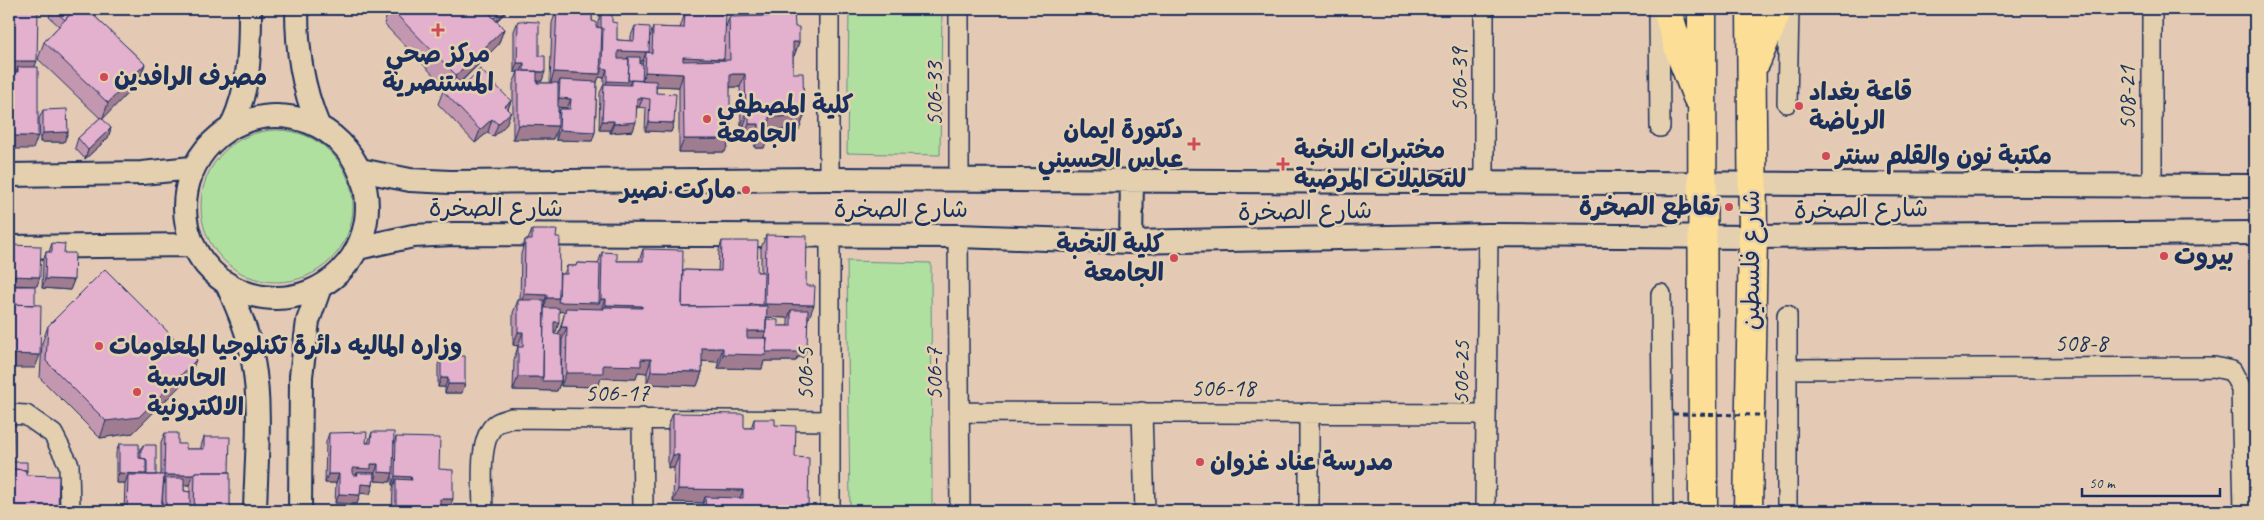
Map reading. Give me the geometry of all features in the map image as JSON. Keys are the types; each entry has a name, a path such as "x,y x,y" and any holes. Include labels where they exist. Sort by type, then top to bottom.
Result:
{"main road":[{"path":"1667,9 1681,56 1702,111"},
{"name":"شارع فلسطين","path":"1702,9 1703,511"},
{"name":"شارع فلسطين","path":"1748,511 1752,237 1751,9"},
{"path":"1752,70 1778,9"}],"street":[{"path":"232,125 240,108 249,72 250,9"},
{"path":"297,9 299,61 309,103 318,125"},
{"path":"829,9 829,179"},
{"name":"506-33","path":"959,9 959,180"},
{"name":"506-39","path":"1484,9 1484,181"},
{"path":"1660,9 1660,126"},
{"path":"1787,103 1789,9"},
{"name":"508-21","path":"2152,9 2152,186"},
{"path":"275,115 297,117 318,125 343,144 360,170 367,196 367,204 366,222 358,248 342,271 320,287 297,296 273,298 249,294 227,284 207,267 192,245 184,220 185,193 192,168 202,151 216,136 232,125 253,117 275,115"},
{"path":"9,175 142,172 192,168"},
{"name":"شارع الصخرة","path":"360,170 410,180 450,182 829,179 1752,182 2255,186"},
{"path":"1131,242 1132,180"},
{"name":"شارع الصخرة","path":"358,248 413,236 454,234 830,237 958,236 1131,242 1488,235 1703,235 1752,237 2255,232"},
{"name":"506-25","path":"1485,511 1488,235"},
{"name":"506-7","path":"958,236 960,511"},
{"name":"506-5","path":"830,237 830,511"},
{"path":"9,247 192,245"},
{"path":"227,284 247,334 257,387 255,511"},
{"path":"300,511 303,353 308,321 320,287"},
{"path":"1661,294 1663,511"},
{"path":"1786,315 1787,511"},
{"name":"508-8","path":"1787,369 2214,367 2232,371 2241,388 2249,480 2244,511"},
{"name":"506-18","path":"959,412 1486,414"},
{"path":"1142,412 1145,511"},
{"path":"1309,413 1309,511"},
{"path":"9,414 26,415 53,434 69,466 70,511"},
{"name":"506-17","path":"483,511 483,456 486,437 496,424 511,418 830,421"},
{"path":"642,418 643,511"}],"path":[{"path":"1673,414 1765,415"}],"green space":[{"path":"849,9 942,9 940,155 847,153"},
{"path":"277,130 306,136 331,152 347,177 353,206 347,235 331,260 306,276 277,282 248,276 223,260 207,235 201,206 207,177 223,152 248,136"},
{"path":"847,261 931,263 932,511 850,511"}],"building":[{"path":"53,9 75,9 65,20"},
{"path":"75,9 87,9 145,64 108,103 44,42"},
{"path":"391,9 485,9 504,29 456,75"},
{"path":"485,9 503,9 494,18"},
{"path":"557,9 578,13 578,9 592,9 592,21 596,22 596,27 602,28 600,74 554,72"},
{"path":"9,10 38,10 37,61 9,61"},
{"path":"769,10 794,10 795,27 799,27 799,42 793,42 793,73 803,73 804,116 769,117 769,135 759,135 759,124 749,124 749,111 746,112 745,74 730,74 730,139 684,139 683,74 645,72 646,52 652,53 653,27 684,28 685,13 726,14 724,59 683,57 683,61 730,60 729,17 769,16"},
{"path":"601,13 612,14 612,22 617,23 617,40 634,41 635,26 650,27 649,52 618,51 618,59 629,59 628,82 607,81 607,69 602,68 603,28 601,28"},
{"path":"518,21 539,22 539,56 545,56 545,72 524,71 524,63 517,63"},
{"path":"628,57 640,57 640,64 643,64 642,81 628,80"},
{"path":"18,67 38,67 38,136 9,136 9,72 18,72"},
{"path":"480,69 511,101 505,106 511,112 498,124 492,119 480,130 443,91 456,78 463,86"},
{"path":"518,71 537,71 537,83 558,83 558,126 518,125"},
{"path":"560,80 597,82 595,132 559,130 560,109 570,109 571,99 559,98"},
{"path":"631,80 656,81 656,93 676,94 674,123 649,122 650,99 643,98 637,98 636,122 614,124 614,121 602,121 604,84 631,85"},
{"path":"67,109 68,132 43,133 43,110"},
{"path":"101,117 111,128 88,150 78,138"},
{"path":"532,230 557,230 556,237 560,237 559,298 547,298 547,295 524,294 525,240 532,240"},
{"path":"766,235 807,236 806,286 815,286 814,305 765,304"},
{"path":"722,241 758,241 757,272 764,272 763,305 682,307 683,270 721,271"},
{"path":"52,243 65,244 64,253 75,253 74,280 45,279 46,252 52,252"},
{"path":"9,245 41,246 40,277 9,276"},
{"path":"643,249 683,250 682,307 767,306 766,331 747,331 747,338 767,338 766,355 723,354 723,348 702,348 702,372 651,371 651,359 641,359 641,366 603,365 603,373 566,373 567,327 561,327 566,308 642,308 642,306 606,305 606,299 601,299 602,252 617,253 617,261 643,261"},
{"path":"577,263 600,264 599,303 558,302 560,274 567,274 567,266 576,266"},
{"path":"105,269 196,360 139,417 106,421 46,361 48,326"},
{"path":"9,286 35,286 35,305 9,304"},
{"path":"518,300 544,300 543,377 518,377 518,347 523,347 523,332 518,332"},
{"path":"9,304 41,305 40,355 9,354"},
{"path":"544,308 559,308 559,322 554,322 554,334 561,335 561,381 542,381"},
{"path":"791,310 808,310 807,348 799,348 799,352 766,352 766,319 778,320 778,326 791,326"},
{"path":"441,356 465,356 465,384 448,384 448,378 441,378"},
{"path":"673,413 744,414 744,428 754,428 754,419 775,419 775,425 796,426 795,457 809,458 808,507 743,506 744,511 706,511 705,497 743,498 743,490 678,489 679,455 673,455"},
{"path":"9,428 13,428 12,460 9,460"},
{"path":"367,432 366,443 371,443 372,432 394,432 393,473 378,472 378,464 371,464 371,469 353,468 353,475 358,475 357,473 374,473 373,485 361,484 360,495 339,494 339,474 328,474 329,433"},
{"path":"165,433 178,433 178,444 186,444 186,449 204,449 204,437 230,437 229,472 195,472 193,475 164,475"},
{"path":"396,437 440,438 439,469 453,470 453,499 440,499 440,511 396,511 396,479 412,480 411,477 395,476"},
{"path":"119,444 139,444 139,458 146,459 146,474 119,473"},
{"path":"143,445 156,445 156,475 147,475 147,460 141,458 141,448 143,448"},
{"path":"9,462 27,462 27,472 26,470 13,469 12,472 9,471"},
{"path":"13,469 26,470 26,475 59,476 58,511 9,511 9,477 13,477"},
{"path":"195,472 230,472 230,511 194,511"},
{"path":"128,475 164,475 161,511 148,511 148,509 145,509 145,511 127,511"},
{"path":"166,478 184,478 184,491 190,492 190,511 166,511"},
{"path":"752,510 787,511 752,511"}],"place":[{"name":"مركز صحي المستنصرية","path":"438,30"},
{"name":"مصرف الرافدين","path":"104,77"},
{"name":"قاعة بغداد الرياضة","path":"1799,106"},
{"name":"كلية المصطفى الجامعة","path":"707,119"},
{"name":"دكتورة ايمان عباس الحسيني","path":"1194,144"},
{"name":"مكتبة نون والقلم سنتر","path":"1826,156"},
{"name":"مختبرات النخبة للتحليلات المرضية","path":"1283,164"},
{"name":"ماركت نصير","path":"746,190"},
{"name":"تقاطع الصخرة","path":"1729,207"},
{"name":"بيروت","path":"2164,256"},
{"name":"كلية النخبة الجامعة","path":"1174,258"},
{"name":"وزاره الماليه دائرة تكنلوجيا المعلومات","path":"99,346"},
{"name":"الحاسبة الالكترونية","path":"137,392"},
{"name":"مدرسة عناد غزوان","path":"1200,462"}]}
